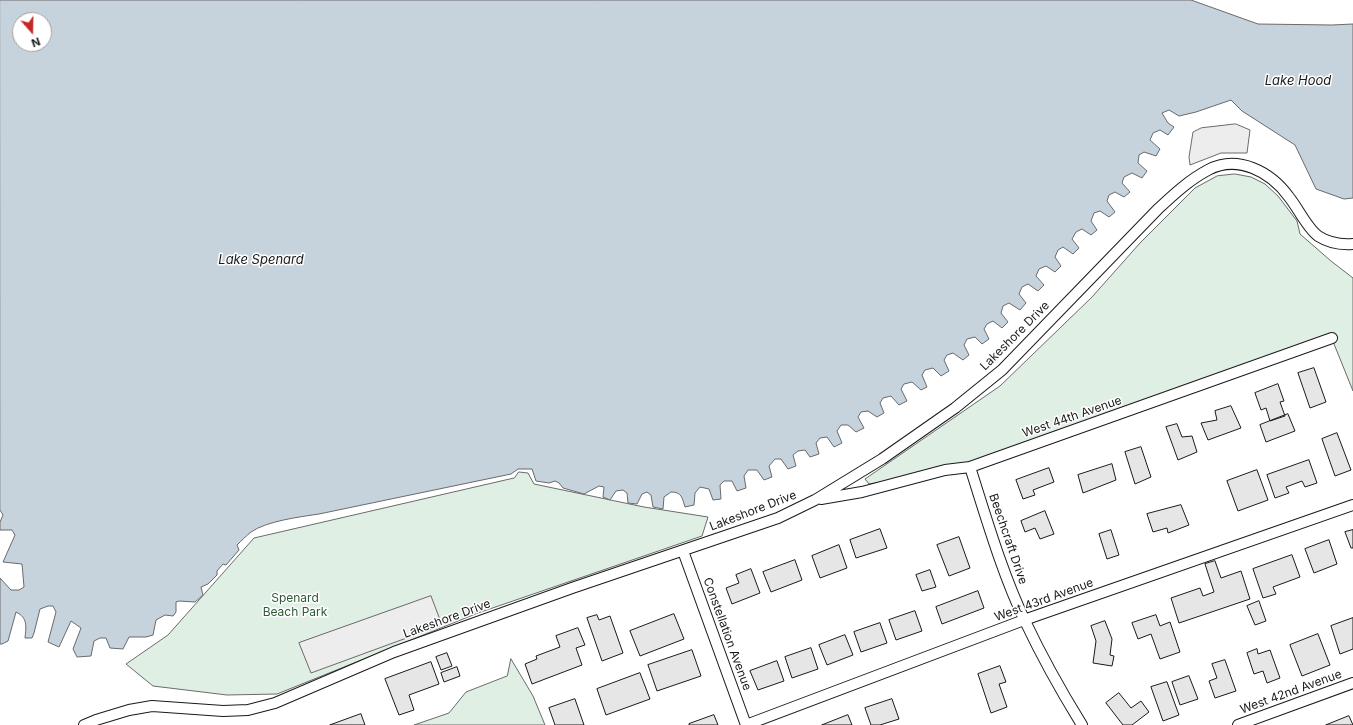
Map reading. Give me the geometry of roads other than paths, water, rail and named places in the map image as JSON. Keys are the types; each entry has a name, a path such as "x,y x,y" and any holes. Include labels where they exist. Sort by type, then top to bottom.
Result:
{"street":[{"name":"Lakeshore Drive","path":"84,725 128,710 152,706 223,711 248,710 274,703 394,652 572,588 778,518 815,500 894,450 955,408 1002,370 1158,209 1184,185 1208,169 1228,163 1244,165 1261,171 1274,179 1317,235 1331,243 1353,244"},
{"name":"West 44th Avenue","path":"815,500 862,492 945,470 970,467 1332,338"},
{"name":"Beechcraft Drive","path":"970,467 1000,561 1024,620 1065,697 1082,725"},
{"name":"West 43rd Avenue","path":"746,725 1024,620 1353,505"},
{"name":"Constellation Avenue","path":"683,551 746,725"},
{"name":"West 42nd Avenue","path":"1238,725 1353,683"}],"water":[{"name":"Lake Spenard","path":"0,0 1191,0 1258,24 1353,24 1353,198 1344,199 1316,189 1295,145 1242,111 1231,100 1179,116 1169,110 1162,113 1168,123 1174,127 1168,135 1160,130 1153,133 1150,140 1160,149 1156,156 1144,152 1139,155 1138,163 1147,171 1142,178 1132,173 1124,177 1122,183 1130,192 1124,197 1115,192 1109,195 1107,201 1115,212 1109,217 1100,211 1094,213 1091,221 1097,230 1091,235 1082,229 1076,232 1072,239 1079,248 1073,254 1063,247 1058,250 1055,257 1061,266 1055,272 1046,266 1039,269 1036,276 1044,285 1038,291 1028,284 1022,287 1019,294 1026,303 1020,310 1009,303 1003,306 1001,313 1008,322 1002,328 993,321 987,324 984,329 989,339 982,344 975,337 967,339 964,345 969,355 963,360 953,353 947,355 944,360 949,371 941,376 933,368 925,370 922,375 927,387 921,390 912,382 904,384 901,389 907,401 899,405 891,396 883,398 880,403 884,413 877,417 868,411 861,412 858,417 864,428 856,432 848,425 841,425 837,431 842,443 834,447 827,437 820,438 816,443 819,454 810,457 805,450 798,451 793,455 796,466 788,469 781,459 775,459 769,466 772,477 764,480 757,470 748,470 744,476 746,488 737,491 732,481 724,481 720,485 721,499 713,500 709,489 700,487 695,493 694,505 685,507 679,494 671,492 664,497 663,509 653,507 651,495 647,492 642,494 637,504 628,503 627,493 623,490 616,491 610,500 603,497 604,487 599,486 584,494 563,488 555,481 549,483 536,481 532,469 518,469 511,474 274,522 251,532 237,545 239,550 226,565 223,564 217,571 217,575 208,584 201,587 203,595 195,602 176,602 176,612 173,616 165,615 156,620 153,635 146,637 129,637 123,649 110,648 106,638 100,638 94,641 91,656 77,657 73,649 81,628 71,621 59,647 48,642 56,612 53,606 40,609 32,638 25,638 26,626 23,617 16,612 8,641 0,644 0,578 11,590 19,590 24,587 22,564 3,562 15,535 12,530 0,530 0,522 3,515 0,510"}],"water label":[{"name":"Lake Hood","path":"1298,81"}],"park label":[{"name":"Spenard Beach Park","path":"295,605"}]}
